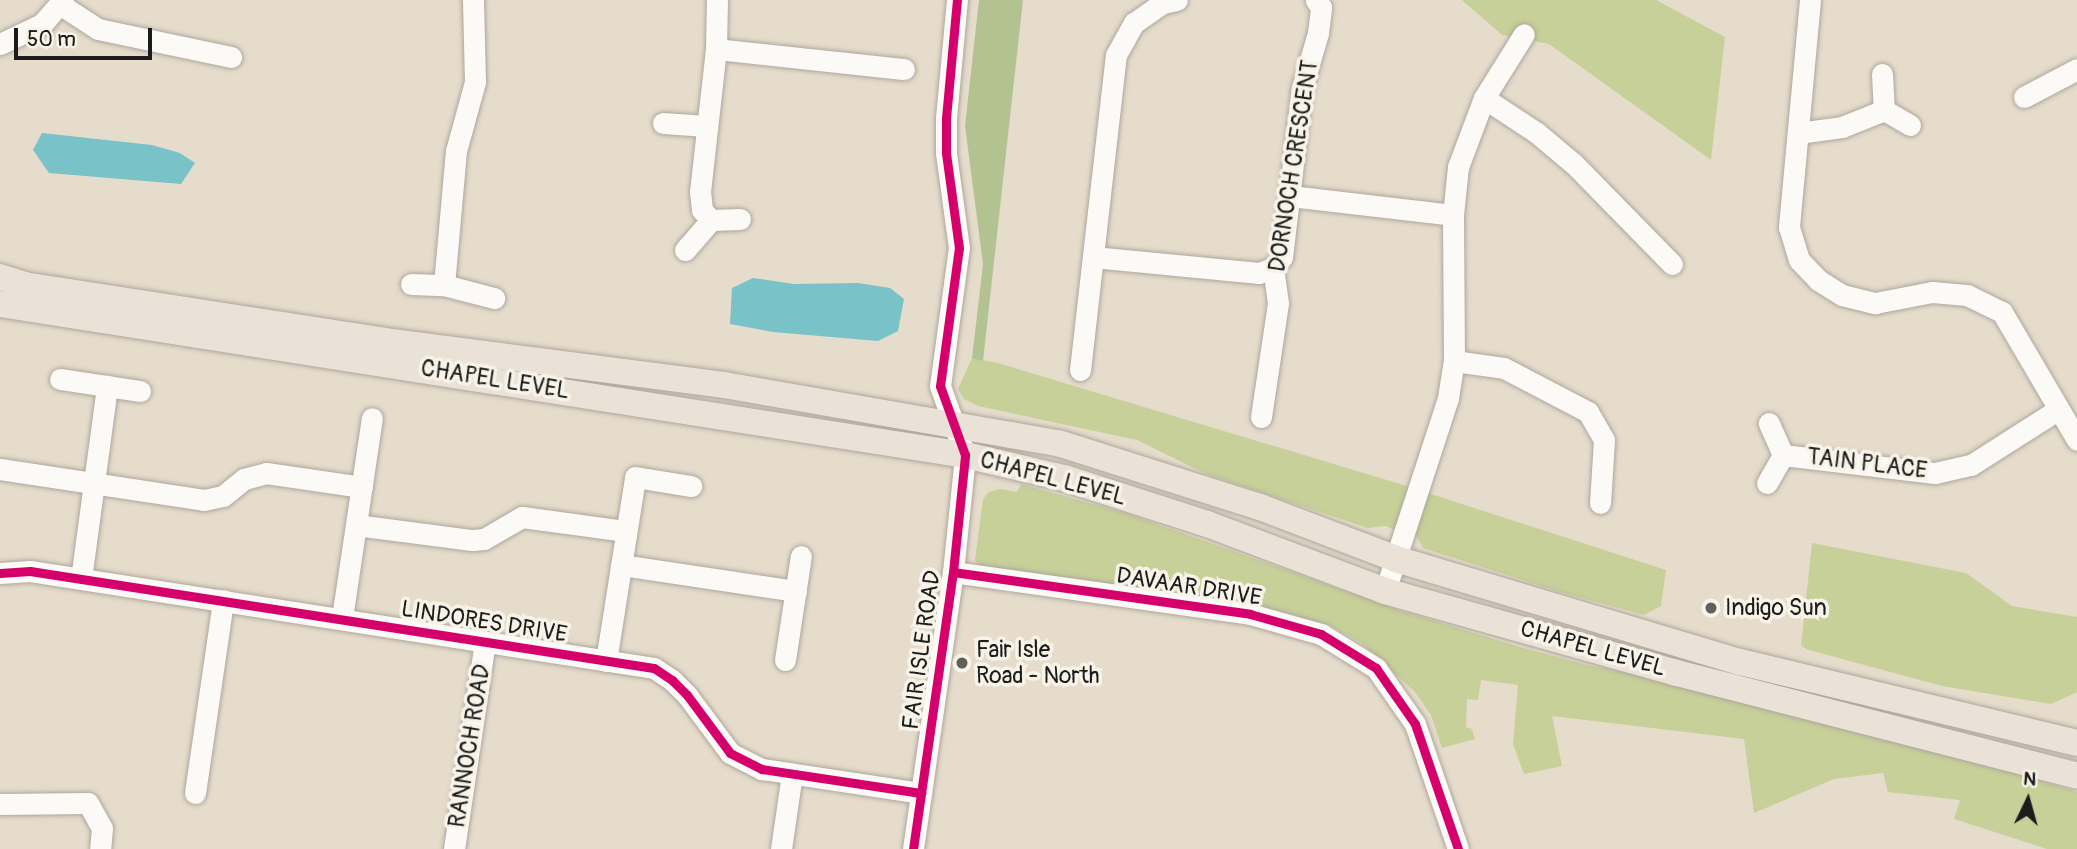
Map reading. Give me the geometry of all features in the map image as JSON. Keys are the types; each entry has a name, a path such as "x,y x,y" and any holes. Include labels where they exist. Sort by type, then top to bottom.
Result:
{"main road":[{"name":"CHAPEL LEVEL","path":"0,277 24,285 385,341 724,385 1058,443 1260,507 1396,559 1740,662 2077,743"},
{"name":"CHAPEL LEVEL","path":"0,304 965,455 1065,478 1194,519 1385,591 1676,673 2077,776"}],"street":[{"path":"444,285 456,151 475,82 473,0"},
{"path":"711,220 702,210 700,191 716,49 717,0"},
{"path":"957,0 946,118 946,153 959,248 940,386 965,455"},
{"path":"1080,370 1116,55 1134,23 1163,3 1177,0"},
{"name":"DORNOCH CRESCENT","path":"1261,417 1278,303 1273,268 1282,257 1302,88 1318,33 1321,7 1316,0"},
{"path":"1810,0 1789,227 1799,260 1818,280 1853,298 1875,303 1932,292 1967,295 2002,312 2077,440"},
{"path":"0,44 42,24 62,3 98,29 231,57"},
{"path":"1385,591 1448,398 1454,361 1453,215 1458,167 1484,97 1524,34"},
{"path":"716,49 904,69"},
{"path":"2024,97 2077,69"},
{"path":"1882,74 1884,110"},
{"path":"1484,97 1538,133 1574,164 1672,264"},
{"path":"1798,133 1842,127 1884,110"},
{"path":"1884,110 1910,125"},
{"path":"663,123 707,126"},
{"path":"1290,196 1453,215"},
{"path":"685,250 711,220 740,219"},
{"path":"1093,257 1259,273 1273,268"},
{"path":"411,284 444,285 494,298"},
{"path":"1454,361 1504,368 1588,412 1604,440 1600,503"},
{"path":"60,379 140,391"},
{"path":"81,579 107,386"},
{"name":"TAIN PLACE","path":"1783,454 1935,473 1971,465 2059,409"},
{"path":"342,618 372,418"},
{"name":"TAIN PLACE","path":"1769,423 1783,454"},
{"name":"TAIN PLACE","path":"1767,483 1783,454"},
{"name":"FAIR ISLE ROAD","path":"913,849 953,572 965,455"},
{"path":"0,470 204,500 223,496 244,480 266,473 362,487"},
{"path":"606,661 635,477 691,485"},
{"path":"356,525 472,540 484,539 522,517 626,531"},
{"path":"785,660 801,556"},
{"path":"621,565 796,591"},
{"name":"LINDORES DRIVE","path":"0,573 30,571 654,668 672,680 687,695 730,753 762,769 921,793"},
{"name":"DAVAAR DRIVE","path":"953,572 1250,614 1321,634 1376,668 1415,724 1458,849"},
{"path":"195,793 223,600"},
{"name":"RANNOCH ROAD","path":"454,849 485,642"},
{"path":"780,849 792,775"},
{"path":"0,804 88,803 102,828 100,849"}],"green space":[{"path":"979,0 1023,0 983,361 972,358 983,264 965,126"},
{"path":"1462,0 1656,0 1725,37 1711,160 1549,44 1502,35"},
{"path":"972,358 998,363 1400,484 1666,570 1661,606 1644,615 1560,592 1423,548 1417,537 1385,526 1368,528 1206,474 1137,440 978,406 964,399 958,389"},
{"path":"1021,484 1128,514 1402,611 1523,648 1587,665 1676,682 1983,763 2077,792 2077,849 2047,849 1954,819 1960,800 1888,792 1883,773 1834,779 1754,813 1744,739 1552,716 1562,766 1524,774 1513,744 1518,685 1481,680 1478,700 1467,699 1466,727 1472,729 1475,739 1442,748 1431,715 1415,692 1360,642 1327,624 1269,609 987,569 979,565 975,560 983,499 989,492 1000,489 1017,492"},
{"path":"1812,543 1966,573 2012,606 2077,617 2077,692 2051,704 1942,686 1801,646"}],"water":[{"path":"42,133 152,145 180,153 195,163 181,184 49,173 33,150"},
{"path":"753,278 794,284 858,283 890,288 904,299 898,331 878,341 773,332 730,324 732,288"}],"cycle path":[{"path":"913,849 953,572 965,455 940,386 959,248 946,153 946,118 957,0"},
{"path":"0,573 30,571 654,668 672,680 687,695 730,753 762,769 921,793"},
{"path":"953,572 1250,614 1321,634 1376,668 1415,724 1458,849"}],"place":[{"name":"Indigo Sun","path":"1711,608"},
{"name":"Fair Isle Road - North","path":"962,663"}]}
